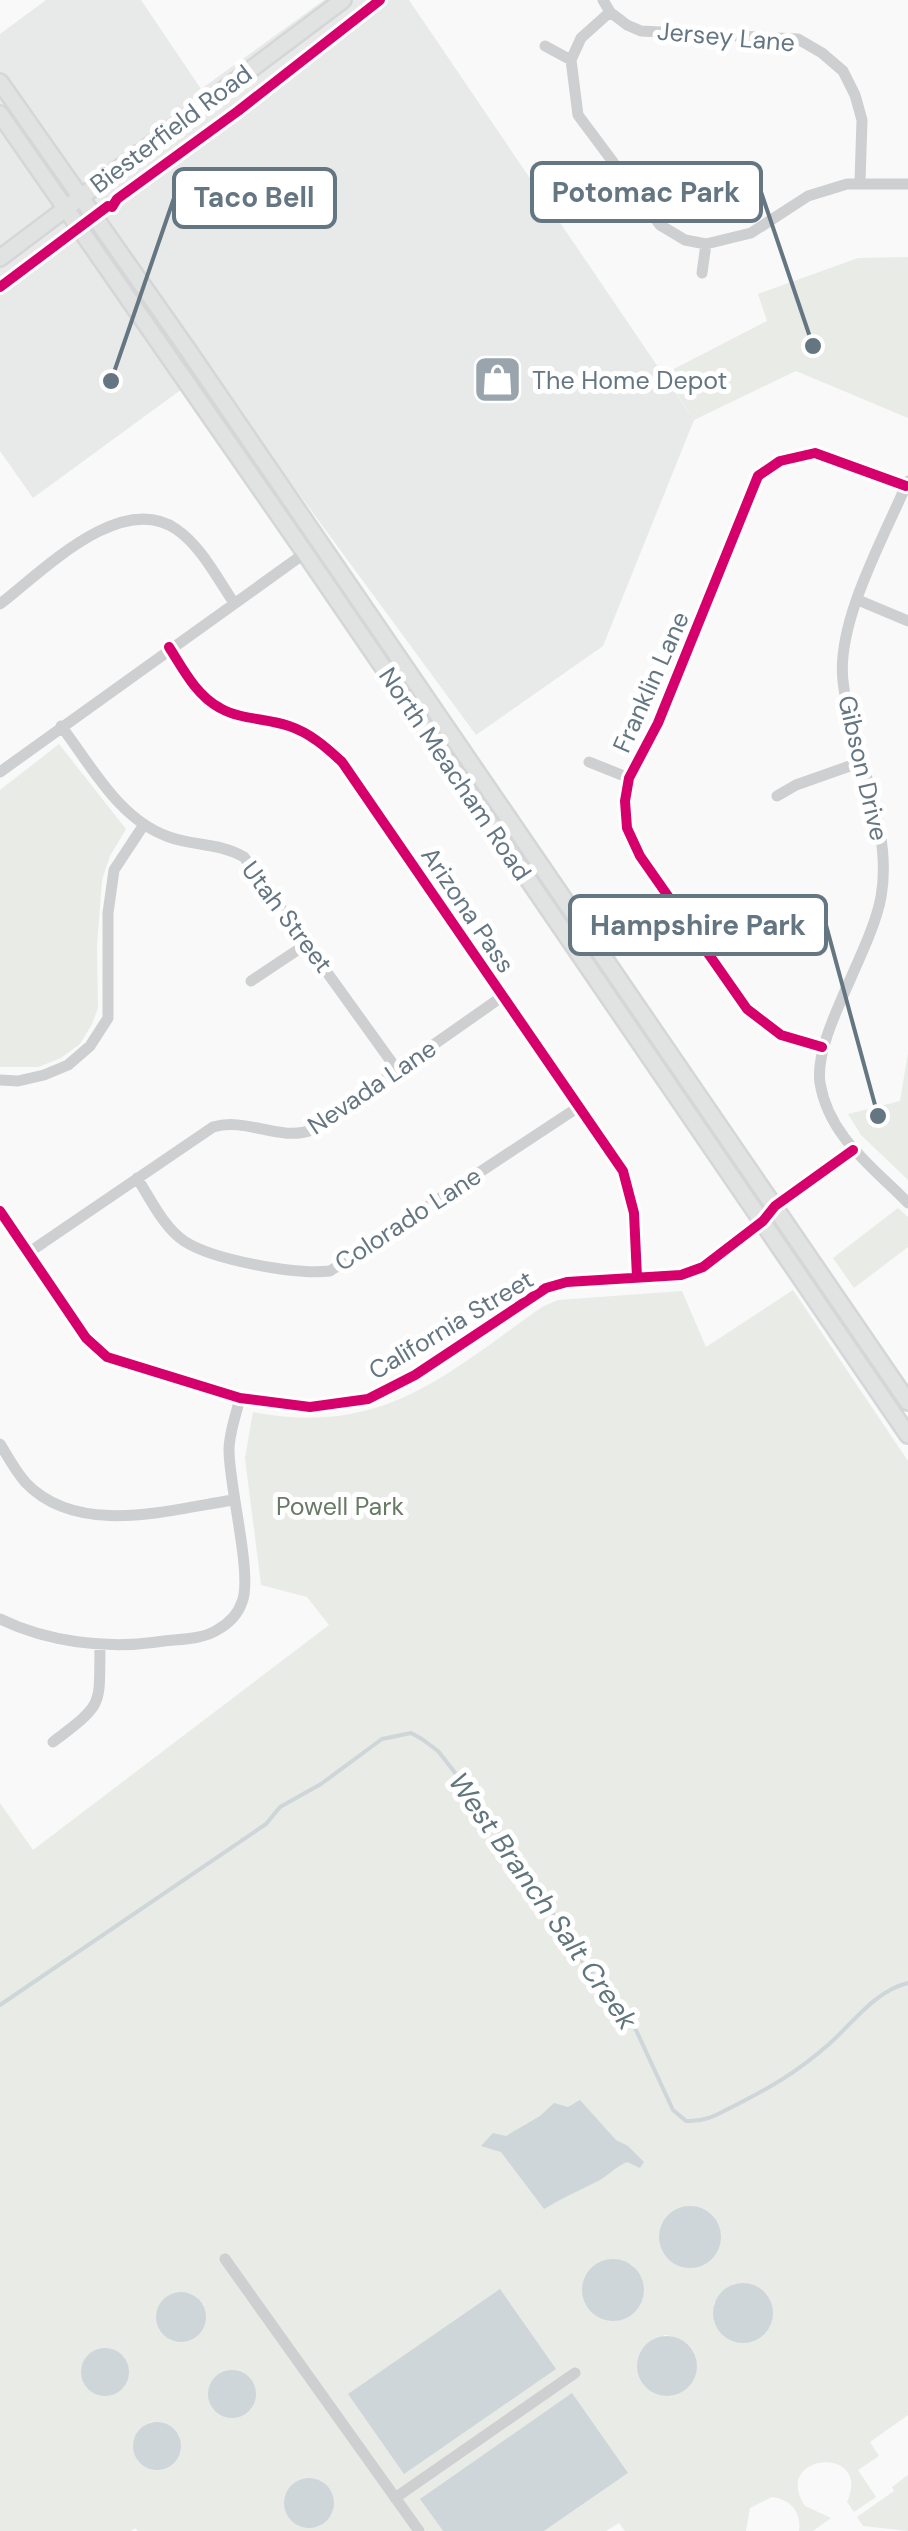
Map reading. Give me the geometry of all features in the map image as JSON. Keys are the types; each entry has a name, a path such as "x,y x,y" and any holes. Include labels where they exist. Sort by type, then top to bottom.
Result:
{"main road":[{"name":"Biesterfield Road","path":"0,258 342,0"},
{"name":"North Meacham Road","path":"0,82 908,1402"},
{"name":"North Meacham Road","path":"0,114 305,552 908,1435"}],"street":[{"path":"607,6 570,60 578,115 660,225 685,240 706,244 751,234 808,196 860,182 908,184"},
{"name":"Jersey Lane","path":"607,6 627,26 641,31 798,39 822,53 843,71 855,95 862,120 860,182"},
{"path":"545,46 570,60"},
{"path":"702,273 706,244"},
{"name":"Franklin Lane","path":"822,1047 780,1035 747,1010 640,856 627,828 625,801 629,778 658,723 758,476 780,460 815,453 907,484"},
{"name":"Gibson Drive","path":"907,484 844,638 842,680 883,847 882,896 866,949 822,1047 819,1078 828,1114 854,1150 908,1203"},
{"path":"0,604 82,541 118,520 146,518 175,528 202,556 234,603"},
{"path":"0,772 305,552"},
{"path":"858,600 908,621"},
{"name":"Arizona Pass","path":"169,647 192,684 219,708 289,726 318,740 342,762 624,1171 634,1212 637,1277"},
{"name":"Utah Street","path":"61,726 123,808 144,826 171,838 228,848 244,856 398,1071"},
{"path":"588,762 629,778"},
{"path":"777,796 796,784 860,762"},
{"path":"0,1080 31,1078 68,1065 90,1046 108,1018 108,913 114,870 144,826"},
{"path":"250,981 308,942"},
{"name":"Nevada Lane","path":"28,1253 213,1127 231,1122 288,1134 312,1130 503,996"},
{"name":"Colorado Lane","path":"137,1178 170,1228 191,1245 310,1274 330,1271 578,1108"},
{"name":"California Street","path":"0,1211 86,1338 107,1356 240,1398 310,1407 368,1399 415,1375 546,1288 567,1282 680,1274 702,1266 854,1150"},
{"path":"0,1619 62,1639 139,1644 215,1632 232,1619 244,1600 246,1578 232,1500 229,1447 240,1398"},
{"path":"0,1444 26,1484 55,1503 90,1515 143,1514 232,1500"},
{"path":"53,1742 95,1708 100,1644"},
{"path":"225,2259 419,2531"},
{"path":"395,2498 575,2374"}],"shaded area":[{"path":"46,0 141,0 201,89 324,0 409,0 694,420 603,646 476,735 208,370 33,498 0,451 0,34"},
{"path":"580,2100 616,2140 644,2162 640,2168 627,2162 544,2209 501,2152 481,2146 493,2133 506,2136 554,2103 568,2107"},
{"path":"690,2206 712,2215 721,2237 712,2259 690,2268 668,2259 659,2237 668,2215"},
{"path":"613,2259 635,2268 644,2290 635,2312 613,2321 591,2312 582,2290 591,2268"},
{"path":"743,2283 764,2292 773,2313 764,2334 743,2343 722,2334 713,2313 722,2292"},
{"path":"500,2289 556,2369 404,2474 348,2394"},
{"path":"181,2292 199,2299 206,2317 199,2335 181,2342 163,2335 156,2317 163,2299"},
{"path":"667,2336 688,2345 697,2366 688,2387 667,2396 646,2387 637,2366 646,2345"},
{"path":"105,2348 122,2355 129,2372 122,2389 105,2396 88,2389 81,2372 88,2355"},
{"path":"232,2370 249,2377 256,2394 249,2411 232,2418 215,2411 208,2394 215,2377"},
{"path":"572,2393 628,2473 544,2531 443,2531 420,2499"},
{"path":"157,2422 174,2429 181,2446 174,2463 157,2470 140,2463 133,2446 140,2429"},
{"path":"309,2478 326,2486 334,2503 326,2520 309,2528 292,2520 284,2503 292,2486"}],"green space":[{"path":"908,257 908,418 796,371 694,420 664,374 767,321 758,294 858,258"},
{"path":"59,744 126,829 102,880 98,1008 80,1044 61,1058 38,1067 0,1067 0,790"},
{"path":"908,1053 908,1180 861,1135 848,1114 900,1101"},
{"path":"898,1208 908,1217 908,1247 854,1288 833,1258"},
{"name":"Powell Park","path":"793,1290 908,1461 908,2415 870,2442 879,2456 858,2470 876,2497 854,2512 847,2502 851,2483 846,2471 823,2462 800,2475 798,2488 805,2506 831,2518 813,2531 799,2531 799,2518 793,2508 772,2497 750,2508 746,2531 625,2531 619,2523 606,2531 544,2531 628,2473 421,2500 443,2531 0,2531 0,1803 33,1850 329,1625 307,1597 261,1585 245,1458 253,1412 339,1416 375,1408 442,1377 542,1307 558,1300 682,1291 706,1347","holes":["631,2264 642,2281 643,2296 626,2317 612,2321 599,2318 588,2307 582,2287","734,2284 753,2285 768,2296 714,2322 714,2303","664,2335 683,2341 694,2352 697,2365 685,2390 673,2396 658,2394 642,2383","151,2422 179,2435 181,2451 166,2468 152,2469 135,2455 139,2431"]},
{"path":"908,2475 908,2531 863,2526 857,2517 894,2491 892,2487"}],"waterway":[{"name":"West Branch Salt Creek","path":"0,2005 266,1824 280,1807 321,1784 382,1739 411,1733 438,1751 521,1863 587,1969 603,1984 636,2030 673,2110 686,2121 714,2116 781,2080 828,2045 875,2000 908,1983"}],"cycle path":[{"path":"0,287 108,206 112,207 117,199 380,0"},
{"path":"822,1047 781,1035 747,1009 640,856 627,828 625,801 629,778 658,723 758,476 780,461 815,453 906,486"},
{"path":"169,647 211,703 237,715 297,729 342,762 623,1171 634,1213 637,1277"},
{"path":"0,1211 86,1338 107,1357 240,1398 310,1407 368,1399 415,1375 546,1288 567,1282 681,1275 703,1267 763,1221 775,1206 853,1150"}],"place":[{"name":"Potomac Park","path":"813,346"},
{"name":"The Home Depot","path":"497,380"},
{"name":"Taco Bell","path":"111,381"},
{"name":"Hampshire Park","path":"878,1116"}]}
